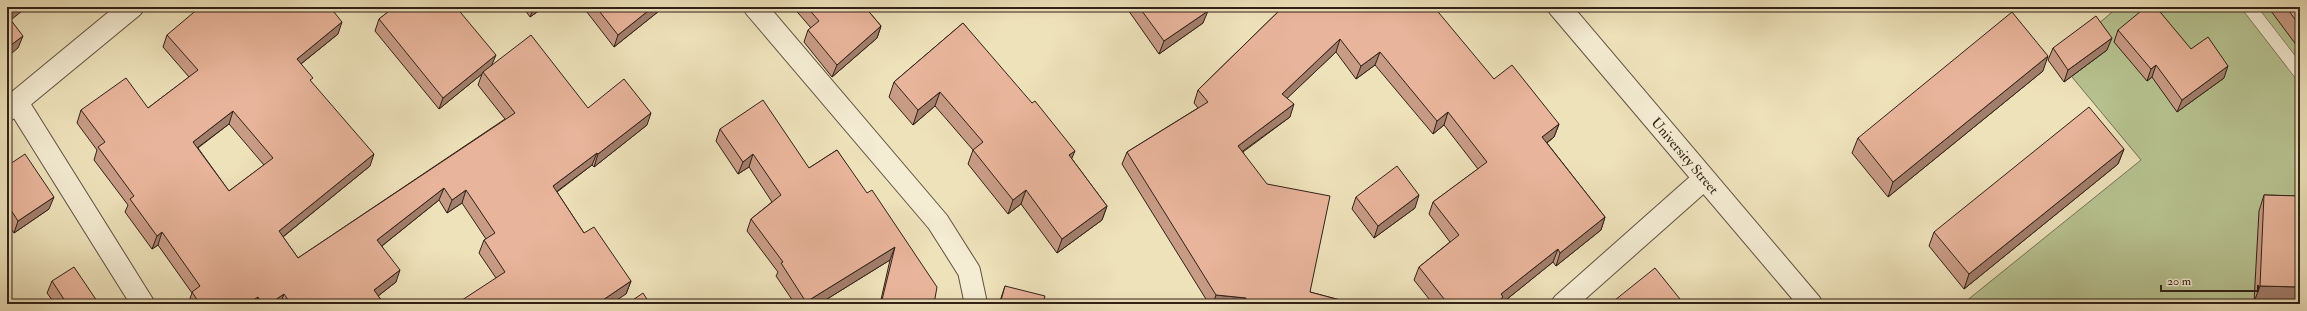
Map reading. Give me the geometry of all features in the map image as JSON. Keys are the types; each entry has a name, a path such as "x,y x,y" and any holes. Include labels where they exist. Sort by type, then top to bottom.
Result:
{"street":[{"path":"132,7 12,107 143,304"},
{"path":"755,7 938,222 969,270 976,304"},
{"name":"University Street","path":"1560,7 1811,304"},
{"path":"1563,304 1704,179"}],"lane":[{"path":"2249,7 2300,72"}],"green space":[{"path":"2118,7 2300,7 2300,304 1966,304 1965,302 2141,160 2057,59"}],"building":[{"path":"7,7 16,7 7,14"},
{"path":"200,7 330,7 342,22 297,59 313,78 310,80 374,154 279,231 298,258 515,113 483,72 531,35 588,108 624,79 651,113 598,154 597,153 553,186 584,233 594,227 631,281 597,304 456,304 505,272 484,240 495,233 466,190 452,200 444,188 377,240 400,270 374,290 384,304 291,304 284,294 269,304 263,304 258,297 247,304 200,304 192,292 200,286 162,232 157,236 130,199 134,196 98,147 105,142 81,110 126,78 148,108 198,70 167,35","holes":["233,111 273,158 229,191 193,142"]},
{"path":"394,7 456,7 496,55 443,98 379,19"},
{"path":"596,7 653,7 618,35"},
{"path":"807,7 865,7 881,26 837,65 808,30 819,21"},
{"path":"1139,7 1205,7 1208,11 1164,41"},
{"path":"1283,7 1434,7 1494,79 1512,65 1559,124 1542,137 1605,217 1560,253 1558,249 1501,294 1503,297 1495,304 1448,304 1419,267 1459,235 1433,202 1487,162 1448,112 1437,121 1380,52 1361,66 1340,39 1282,94 1294,104 1238,146 1267,184 1330,196 1310,292 1355,304 1244,304 1246,298 1216,295 1127,152 1208,102 1198,90"},
{"path":"2146,7 2156,7 2191,49 2208,37 2228,66 2182,100 2156,65 2151,69 2118,30"},
{"path":"2286,7 2300,7 2300,26"},
{"path":"2012,12 2048,56 1893,182 1858,138"},
{"path":"7,15 23,36 7,48"},
{"path":"2096,16 2112,38 2068,70 2053,48"},
{"path":"963,23 1032,103 1035,101 1075,151 1069,155 1107,206 1062,239 1026,190 1013,200 973,150 983,142 940,92 918,110 894,82"},
{"path":"763,100 809,168 837,150 867,193 872,190 937,287 934,304 881,304 895,247 806,302 781,263 783,262 751,219 781,195 753,154 743,162 720,129"},
{"path":"2089,107 2124,149 1969,274 1934,232"},
{"path":"25,154 54,197 18,221 7,204 7,166"},
{"path":"1397,166 1419,195 1378,226 1356,197"},
{"path":"2264,195 2300,196 2300,287 2260,286"},
{"path":"74,267 99,304 67,304 52,281"},
{"path":"1655,268 1684,304 1610,304"},
{"path":"1005,286 1045,296 1043,304 1000,304"},
{"path":"643,293 650,304 627,304"}]}
